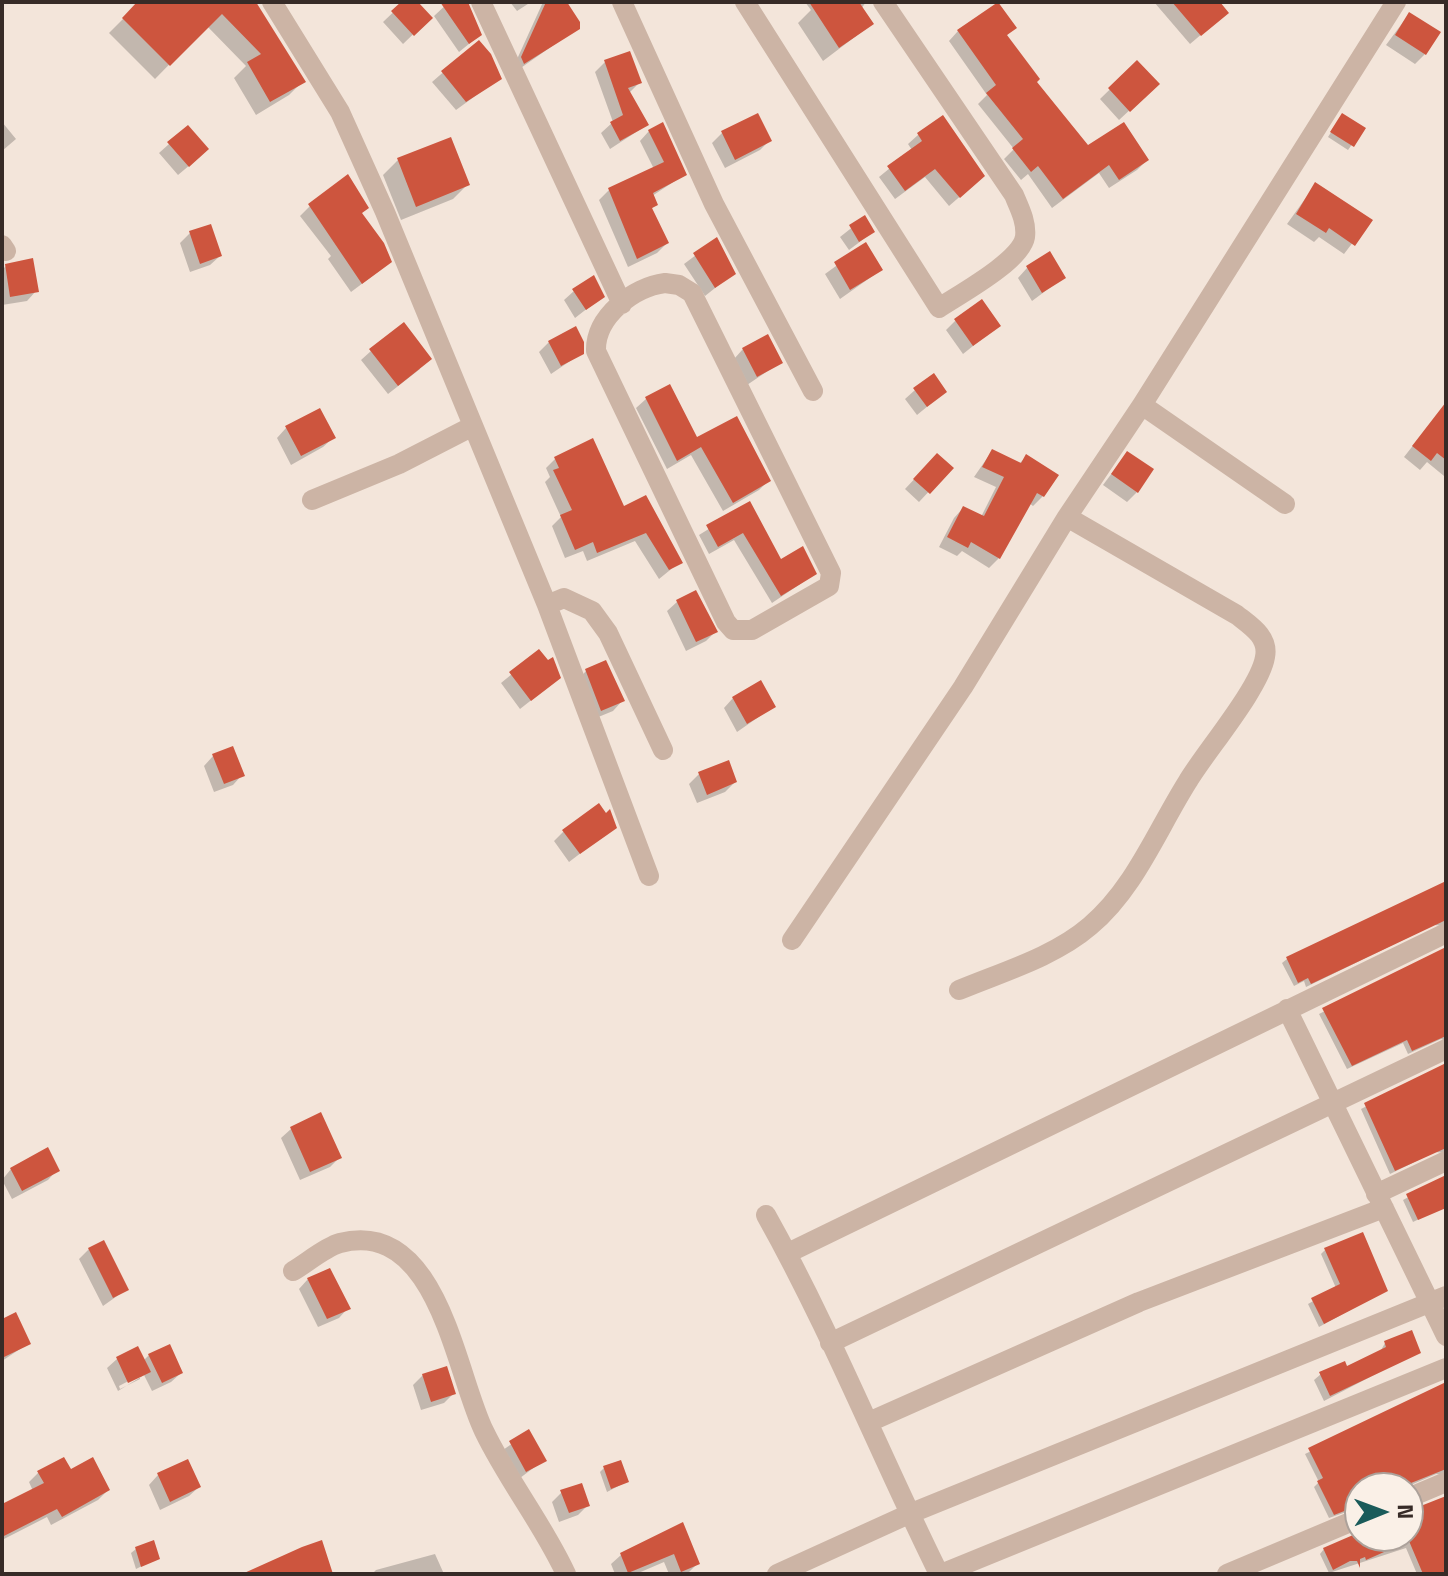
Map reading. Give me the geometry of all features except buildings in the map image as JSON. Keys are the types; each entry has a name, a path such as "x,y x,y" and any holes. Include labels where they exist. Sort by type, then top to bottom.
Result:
{"street":[{"path":"272,2 340,112 547,605 649,876"},
{"path":"481,2 622,304"},
{"path":"622,2 714,204 813,391"},
{"path":"753,6 939,308 1016,254 1025,237 1023,217 1014,195 883,2"},
{"path":"792,940 963,687 1067,517 1142,405 1396,2"},
{"path":"651,285 679,285 692,293 831,573 829,586 752,630 733,630 726,622 596,351 596,335 601,324 622,304 651,285"},
{"path":"1142,405 1285,504"},
{"path":"312,500 399,464 473,426"},
{"path":"959,990 1045,954 1089,928 1114,902 1187,781 1256,680 1265,659 1265,645 1258,632 1237,615 1067,517"},
{"path":"547,605 564,598 592,611 608,633 663,750"},
{"path":"788,1253 1446,933"},
{"path":"1287,1009 1380,1201 1438,1300 1446,1336"},
{"path":"830,1343 1446,1049"},
{"path":"869,1422 1139,1302 1380,1201 1446,1161"},
{"path":"766,1215 788,1253 940,1574 1446,1368"},
{"path":"293,1271 340,1243 380,1243 411,1261 434,1291 484,1430 550,1539 566,1574"},
{"path":"777,1574 909,1514 1438,1300"},
{"path":"1424,1491 1446,1482"},
{"path":"1227,1574 1344,1525"}]}
